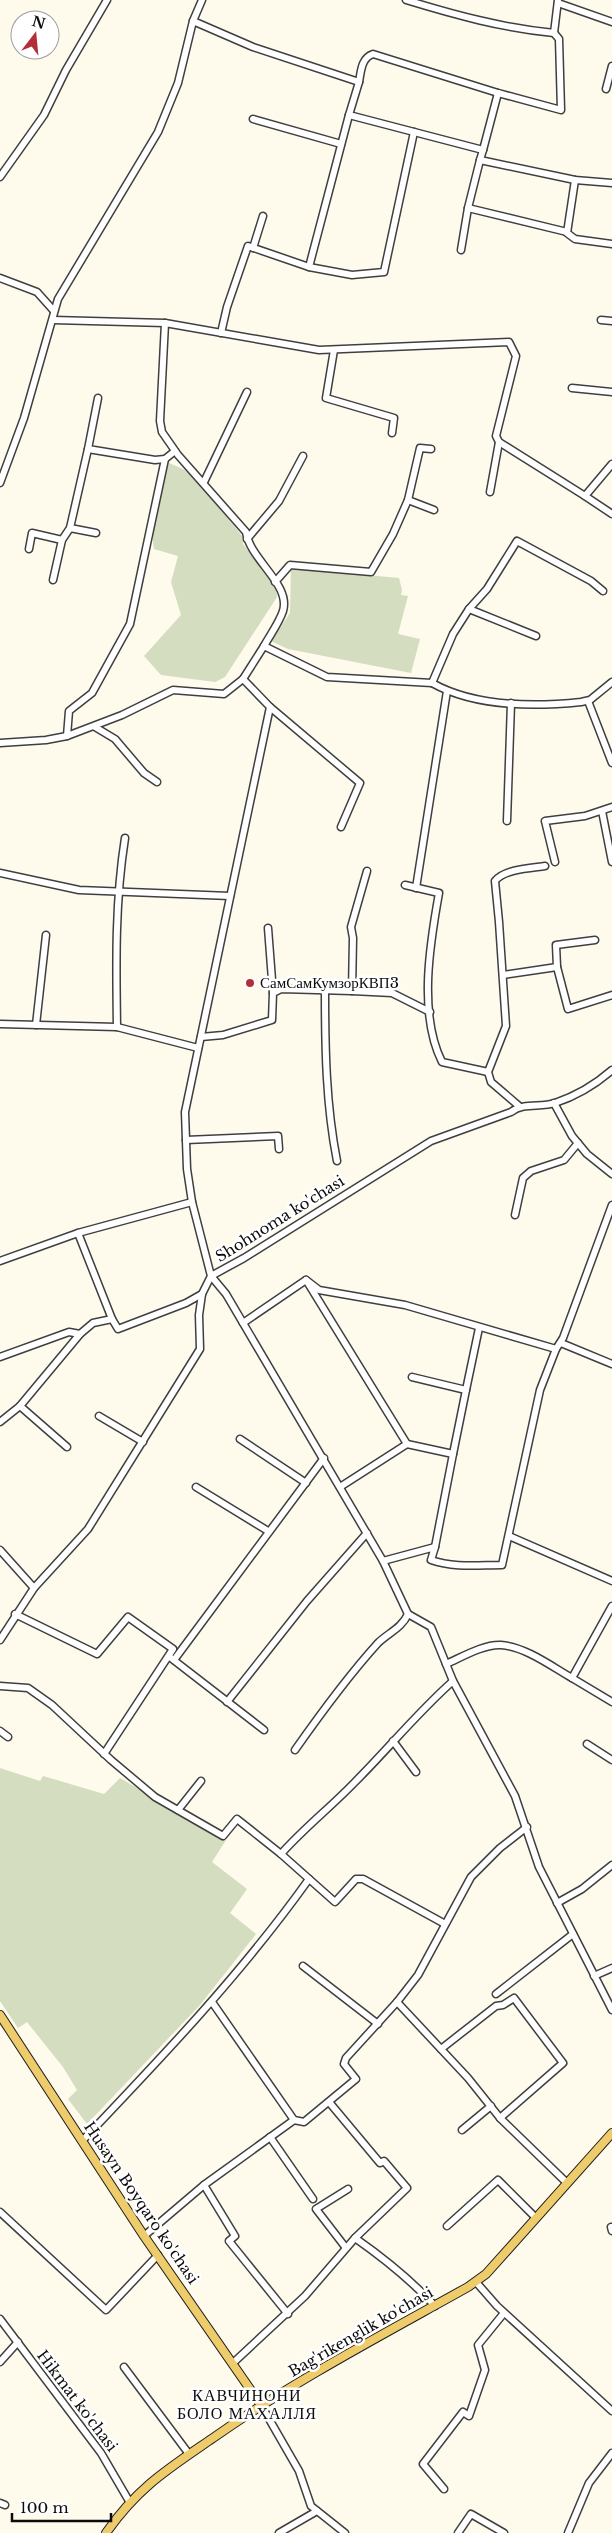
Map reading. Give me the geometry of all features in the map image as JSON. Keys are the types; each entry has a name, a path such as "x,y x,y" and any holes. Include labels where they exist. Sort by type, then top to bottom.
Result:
{"main road":[{"name":"Husayn Boyqaro ko'chasi","path":"0,2015 144,2236 261,2405"},
{"name":"Bag'rikenglik ko'chasi","path":"106,2533 130,2501 149,2483 261,2405 476,2282 495,2266 612,2133"}],"street":[{"path":"0,177 44,115 66,70 107,0"},
{"path":"0,483 24,418 58,299 133,170 158,132 178,83 193,21 202,0"},
{"path":"309,267 341,144 367,56 373,54 498,93 561,110 559,39 554,34 517,29 464,18 406,0"},
{"path":"554,34 558,2 612,22"},
{"path":"193,21 253,47 359,82"},
{"path":"606,89 612,66"},
{"path":"461,250 468,208 498,93"},
{"path":"349,115 483,150"},
{"path":"253,119 341,144"},
{"path":"220,333 248,246 309,267 352,275 384,272 414,132"},
{"path":"480,160 575,180 612,183"},
{"path":"567,232 575,180"},
{"path":"468,208 567,232 575,239 612,244"},
{"path":"253,248 263,216"},
{"path":"0,278 37,292 54,311"},
{"path":"53,320 165,324 319,350 510,342 516,356 496,436 499,442 612,514"},
{"path":"601,320 612,321"},
{"path":"0,743 46,740 67,736 95,727 173,690 224,694 243,679 282,613 285,602 282,591 247,540 246,532 175,451 162,432 160,421 165,324"},
{"path":"334,350 326,398 394,418 392,433"},
{"path":"572,388 612,392"},
{"path":"204,482 247,392"},
{"path":"53,580 62,540 70,528 98,398"},
{"path":"490,492 499,442"},
{"path":"88,448 155,460 165,460"},
{"path":"275,582 290,565 371,572 393,534 408,500 420,448 430,449"},
{"path":"67,736 69,711 92,693 130,624 165,460 175,451"},
{"path":"247,540 280,501 303,456"},
{"path":"585,496 612,464"},
{"path":"408,500 434,510"},
{"path":"70,528 96,533"},
{"path":"29,549 32,533 62,540"},
{"path":"432,683 453,634 469,609 487,589 517,542 591,581 603,591"},
{"path":"469,609 536,636"},
{"path":"264,646 327,677 432,683 447,691 482,700 511,703 560,704 588,701 612,682"},
{"path":"243,679 270,707 360,783 341,827"},
{"path":"416,888 447,691"},
{"path":"588,701 612,763"},
{"path":"507,821 511,703"},
{"path":"270,707 185,1112 192,1202 211,1276 222,1288 324,1458 383,1561 408,1614 430,1627 453,1681 515,1796 539,1867 612,2010"},
{"path":"95,727 115,739 144,773 156,782"},
{"path":"556,862 544,820 585,816 612,807"},
{"path":"602,811 612,862"},
{"path":"117,1027 116,941 118,891 125,838"},
{"path":"519,1106 491,1082 488,1072 505,1032 503,975 494,881 497,878 519,870 545,866"},
{"path":"352,991 353,938 350,927 367,871"},
{"path":"0,873 79,890 230,896"},
{"path":"404,885 439,892 427,968 433,1045 442,1062 488,1072"},
{"path":"201,1036 223,1035 272,1020 273,993 268,928"},
{"path":"36,1025 46,935"},
{"path":"595,940 556,946 557,968 568,1009 612,994"},
{"path":"503,975 557,968"},
{"path":"273,993 281,989 392,992 430,1012"},
{"path":"325,991 325,1069 330,1124 337,1161"},
{"path":"0,1024 117,1027 198,1048"},
{"name":"Shohnoma ko'chasi","path":"0,1640 15,1614 34,1588 88,1529 200,1349 199,1315 202,1294 211,1276 244,1258 387,1166 431,1141 511,1112 519,1106 554,1103 592,1085 612,1070"},
{"path":"554,1103 562,1121 578,1143 612,1174"},
{"path":"186,1140 278,1136 279,1149"},
{"path":"515,1215 523,1178 531,1171 564,1160 578,1143"},
{"path":"0,1260 78,1233 192,1202"},
{"path":"479,1328 431,1560 455,1566 502,1566 540,1390 556,1349 561,1343 612,1205"},
{"path":"78,1233 112,1319 118,1329 186,1303 202,1294"},
{"path":"243,1322 306,1280"},
{"path":"306,1280 319,1290 395,1302 556,1349"},
{"path":"306,1280 407,1444"},
{"path":"0,1422 20,1406 80,1334 93,1323 112,1319"},
{"path":"0,1357 68,1332 80,1334"},
{"path":"561,1343 612,1364"},
{"path":"412,1378 466,1390"},
{"path":"20,1406 67,1447"},
{"path":"99,1416 143,1442"},
{"path":"240,1440 306,1483"},
{"path":"340,1487 407,1444 453,1454"},
{"path":"104,1754 171,1658 324,1458"},
{"path":"196,1487 268,1531"},
{"path":"228,1702 307,1600 367,1533"},
{"path":"508,1536 612,1581"},
{"path":"383,1561 434,1547"},
{"path":"0,1550 34,1588"},
{"path":"572,1678 612,1606"},
{"path":"15,1614 97,1654 128,1617 173,1649 171,1658"},
{"path":"296,1750 359,1666 380,1642 405,1622 408,1614"},
{"path":"446,1664 481,1650 500,1645 526,1653 612,1702"},
{"path":"171,1658 264,1730"},
{"path":"281,1854 308,1824 356,1782 426,1705 453,1681"},
{"path":"0,1686 28,1688 52,1705 104,1754 155,1797 223,1836 237,1820 281,1854 335,1902 356,1879 363,1879 445,1924"},
{"path":"0,1731 8,1737"},
{"path":"393,1741 416,1772"},
{"path":"587,1744 612,1760"},
{"path":"178,1810 201,1781"},
{"path":"212,2002 294,2120 304,2122 356,2079 344,2064 346,2058 378,2024 418,1975 471,1877 500,1848 527,1827"},
{"path":"557,1903 582,1888 612,1865"},
{"path":"83,2140 212,2002 269,1933 309,1879"},
{"path":"496,1994 573,1934"},
{"path":"303,1966 378,2024"},
{"path":"594,1976 612,1968"},
{"path":"440,2049 496,2006 503,2005 514,1998 563,2063 500,2118"},
{"path":"397,2002 500,2118 567,2183"},
{"path":"233,2363 288,2314 355,2238 407,2188 384,2161 380,2163 329,2102"},
{"path":"462,2130 490,2106"},
{"path":"144,2236 204,2185 294,2120"},
{"path":"270,2137 313,2199"},
{"path":"447,2226 498,2180 536,2218"},
{"path":"204,2185 235,2236 229,2241 288,2314"},
{"path":"346,2248 316,2209 348,2189"},
{"path":"0,2212 106,2310 158,2255"},
{"path":"355,2238 413,2282 435,2306"},
{"path":"476,2282 504,2313 612,2412"},
{"path":"444,2489 422,2464 463,2412 469,2416 486,2370 478,2345 504,2313"},
{"name":"Hikmat ko'chasi","path":"0,2319 101,2453 130,2501"},
{"path":"0,2362 18,2342"},
{"path":"124,2367 189,2454"},
{"path":"261,2405 299,2471 311,2506 346,2533"},
{"path":"568,2533 589,2484 612,2453"},
{"path":"279,2533 317,2511"},
{"path":"458,2533 471,2514 504,2533"}],"green space":[{"path":"169,463 192,473 242,536 243,544 276,586 277,597 225,677 215,682 161,675 144,656 181,615 171,582 178,556 154,549 153,538 156,506"},
{"path":"291,568 399,578 402,590 401,595 408,596 398,634 420,639 411,673 288,649 271,641 290,613"},
{"path":"0,1768 40,1781 43,1776 104,1794 120,1778 226,1840 212,1862 247,1889 230,1913 256,1934 200,2005 87,2124 68,2099 77,2090 63,2067 27,2022 18,2028 0,2001"}],"place":[{"name":"СамСамКумзорКВП3","path":"250,983"}],"district":[{"name":"КАВЧИНОНИ БОЛО МАХАЛЛЯ","path":"247,2404"}]}
